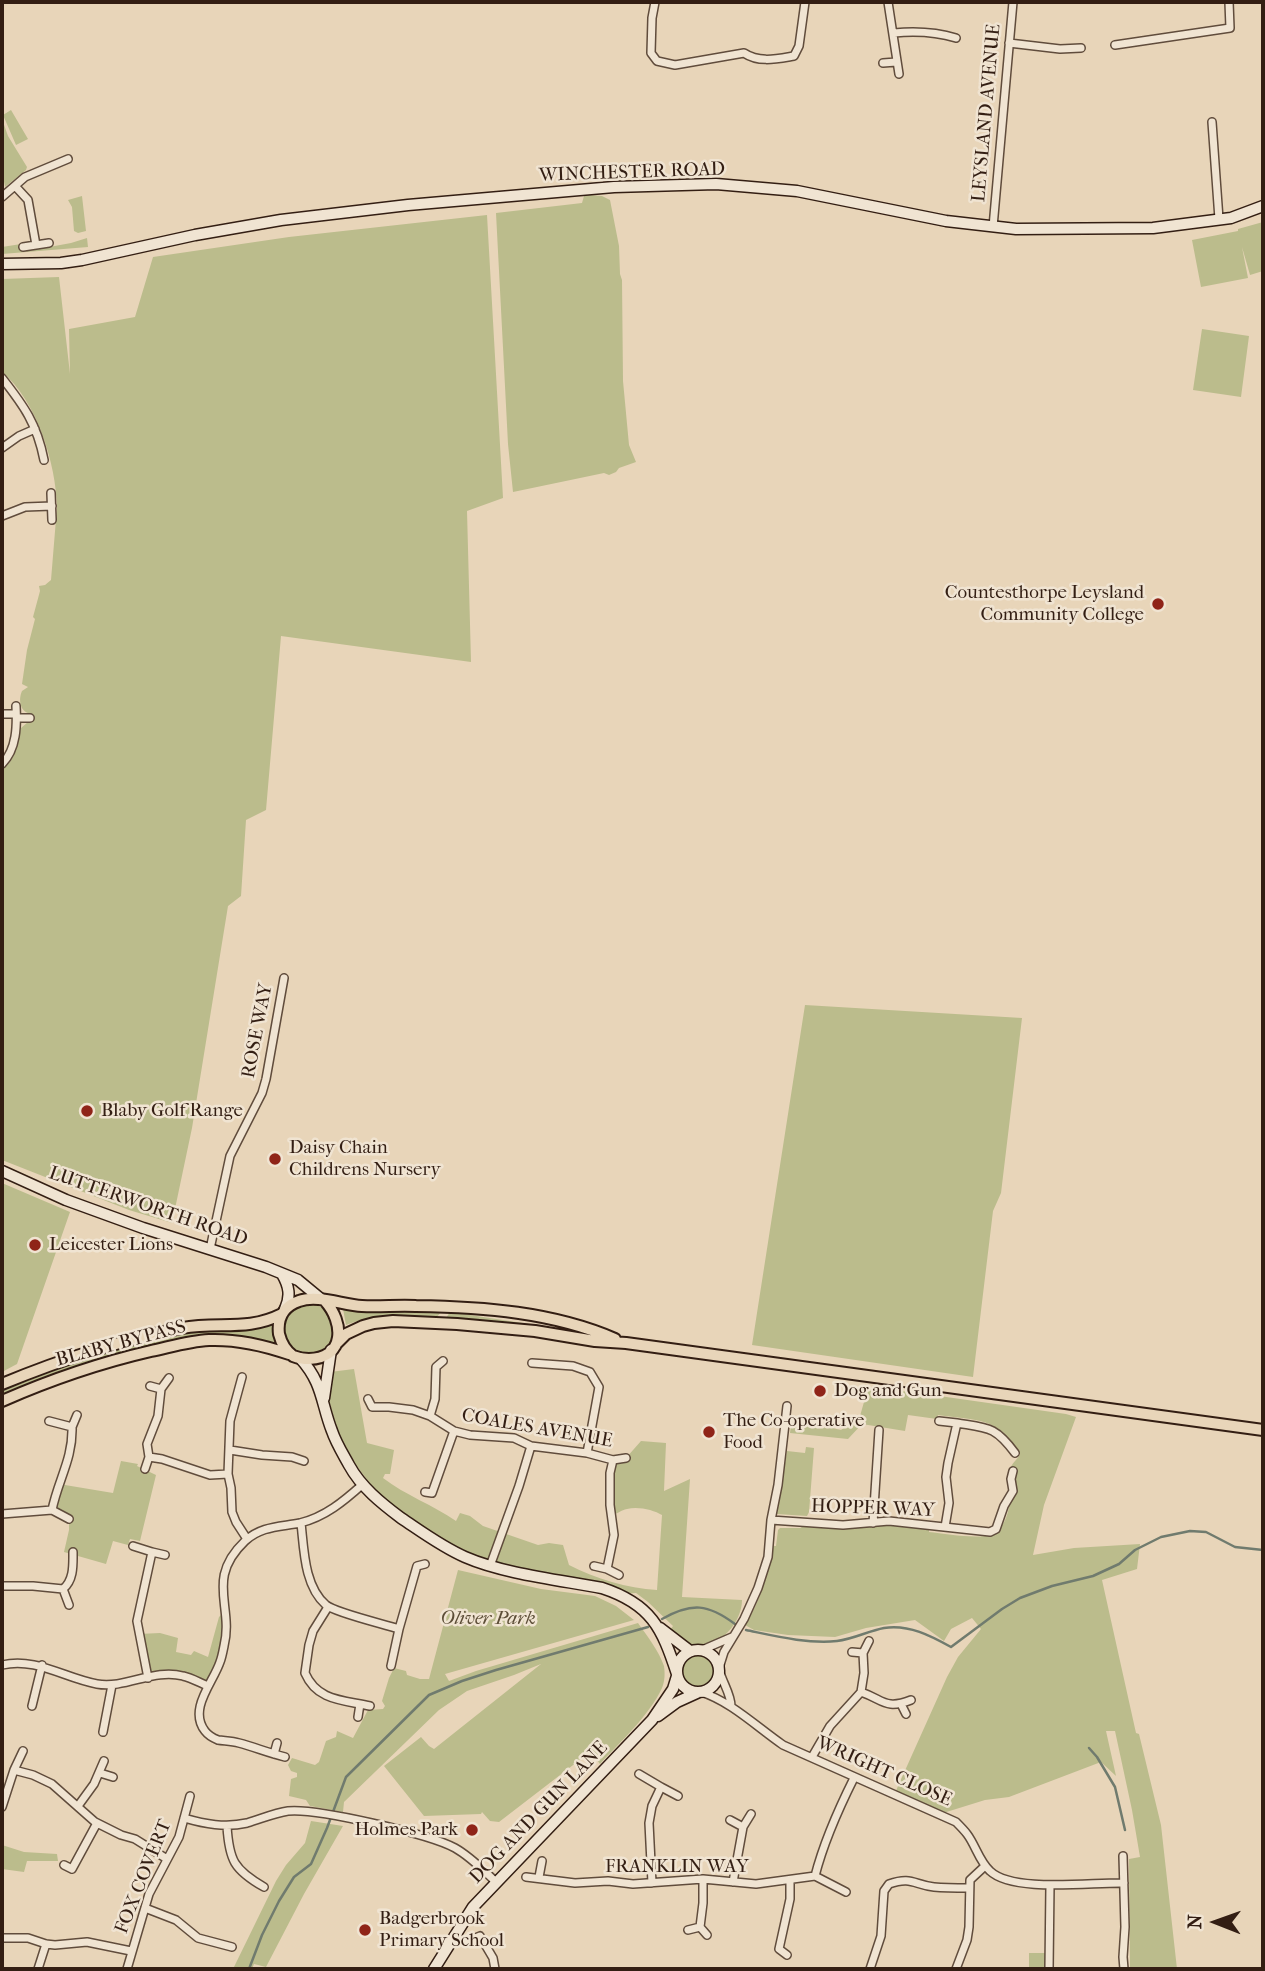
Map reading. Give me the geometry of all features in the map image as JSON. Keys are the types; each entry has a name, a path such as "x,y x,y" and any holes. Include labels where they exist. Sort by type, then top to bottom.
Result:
{"main road":[{"path":"323,1300 334,1312 339,1327 334,1346"},
{"path":"626,1343 591,1330 511,1311 365,1306 323,1300 298,1301 284,1311 279,1322 280,1336 286,1349 296,1357 321,1356 345,1334 374,1323 393,1321 509,1328 1263,1430"},
{"name":"BLABY BYPASS","path":"2,1384 116,1344 196,1326 243,1326 259,1323 284,1311"},
{"name":"BLABY BYPASS","path":"2,1401 79,1371 129,1356 189,1343 211,1340 238,1341 296,1357"}],"street":[{"path":"654,2 651,53 657,61 675,65 744,53 751,58 769,60 794,56 799,46 806,2"},
{"path":"888,2 899,74"},
{"name":"LEYSLAND AVENUE","path":"993,227 1013,2"},
{"path":"1115,45 1230,28 1229,2"},
{"path":"894,33 910,31 945,39 956,38"},
{"path":"1060,38 1060,48"},
{"path":"1009,43 1082,48"},
{"path":"1129,43 1130,54"},
{"path":"883,63 897,62"},
{"path":"1212,122 1219,219"},
{"path":"2,197 24,177 68,159"},
{"name":"WINCHESTER ROAD","path":"2,264 82,260 195,235 281,220 408,205 614,187 716,184 797,191 946,221 993,227 1084,230 1153,228 1231,218 1263,206"},
{"path":"15,186 28,200 36,245"},
{"path":"23,247 49,243"},
{"path":"2,378 26,408 40,442 44,460"},
{"path":"2,448 35,429"},
{"path":"51,493 52,520"},
{"path":"2,516 25,507 52,506"},
{"path":"2,764 12,747 16,713"},
{"path":"2,714 16,713 30,718"},
{"name":"ROSE WAY","path":"210,1249 230,1156 262,1093 266,1079 284,978"},
{"name":"LUTTERWORTH ROAD","path":"2,1171 66,1200 266,1267 298,1280 323,1300"},
{"path":"282,1274 289,1291 284,1311"},
{"path":"324,1399 334,1346"},
{"path":"296,1357 316,1380 324,1399 332,1433 350,1468 378,1501 423,1533 467,1558 490,1566 601,1588 618,1594 643,1609 660,1628 690,1651"},
{"path":"429,1416 435,1399 436,1367 443,1361"},
{"path":"532,1363 573,1366 590,1372 599,1387 587,1453"},
{"path":"544,1374 545,1365"},
{"path":"242,1377 230,1421 228,1475 232,1512 247,1539"},
{"path":"145,1469 149,1457 147,1444 158,1416 161,1388 169,1378"},
{"path":"150,1386 161,1388"},
{"name":"COALES AVENUE","path":"370,1407 389,1406 413,1410 429,1416 454,1432 514,1438 531,1446 587,1453 613,1460 626,1458"},
{"path":"660,1628 677,1675 685,1688 700,1692 712,1686 716,1681 724,1652 758,1588 768,1557 787,1406"},
{"path":"52,1510 55,1494 69,1462 73,1444 72,1427 77,1415"},
{"path":"49,1421 72,1427"},
{"path":"939,1421 993,1429 1015,1453"},
{"path":"945,1527 949,1503 947,1470 957,1423"},
{"path":"873,1523 879,1430"},
{"path":"431,1494 454,1432"},
{"path":"490,1566 531,1446"},
{"path":"230,1450 292,1457 304,1461"},
{"path":"149,1457 210,1475 228,1475"},
{"path":"607,1569 614,1535 610,1505 610,1473 613,1460"},
{"name":"HOPPER WAY","path":"771,1520 843,1525 889,1521 990,1532 996,1529 1013,1491 1013,1471"},
{"path":"285,1757 236,1742 215,1739 206,1733 200,1723 199,1710 220,1663 225,1642 222,1583 228,1563 247,1539 260,1531 301,1522 328,1511 341,1504 363,1485"},
{"path":"2,1514 52,1510 69,1519"},
{"path":"301,1522 311,1583 328,1606 399,1629"},
{"path":"133,1546 165,1555"},
{"path":"2,1586 63,1589 71,1578 74,1552"},
{"path":"148,1678 136,1621 152,1552"},
{"path":"391,1666 419,1563"},
{"path":"594,1566 619,1575"},
{"path":"63,1589 69,1605"},
{"path":"328,1606 313,1632 305,1673 314,1690 323,1695 370,1706"},
{"path":"677,1675 681,1657 735,1634"},
{"path":"812,1757 830,1726 861,1692 863,1653 869,1642"},
{"path":"702,1650 712,1655 719,1669"},
{"path":"852,1652 863,1653"},
{"path":"2,1665 42,1665 95,1683 111,1685 167,1674 181,1675 208,1686"},
{"path":"32,1706 42,1665"},
{"name":"WRIGHT CLOSE","path":"719,1669 732,1706"},
{"name":"DOG AND GUN LANE","path":"434,1969 473,1908 652,1720 673,1689 677,1675"},
{"path":"103,1732 111,1685"},
{"name":"DOG AND GUN LANE","path":"652,1720 677,1702 700,1692"},
{"name":"WRIGHT CLOSE","path":"700,1692 732,1706 783,1745 956,1822 968,1835 985,1866"},
{"path":"861,1692 883,1703 901,1704 911,1700"},
{"path":"358,1717 360,1704"},
{"path":"901,1704 906,1714"},
{"path":"274,1754 277,1743"},
{"path":"2,1807 23,1751"},
{"path":"78,1806 94,1784 104,1761"},
{"path":"14,1770 52,1784 97,1823 135,1839 167,1859"},
{"path":"100,1773 113,1777"},
{"path":"639,1774 678,1796"},
{"path":"846,1892 815,1876 833,1821 854,1778"},
{"path":"652,1882 649,1823 652,1806 661,1787"},
{"name":"FOX COVERT","path":"127,1969 149,1894 179,1837 190,1796"},
{"path":"184,1818 227,1826 290,1811 338,1817 406,1832 447,1845 469,1857 496,1882"},
{"path":"733,1882 743,1827 751,1814"},
{"path":"730,1820 743,1827"},
{"path":"64,1865 72,1869 97,1823"},
{"path":"227,1826 228,1845 238,1869 264,1887"},
{"path":"1123,1857 1124,1969"},
{"path":"539,1877 542,1861"},
{"path":"956,1969 967,1940 970,1880 985,1866 992,1874 1016,1883 1124,1883"},
{"name":"FRANKLIN WAY","path":"526,1877 575,1883 608,1881 634,1884 703,1880 756,1884 815,1876"},
{"path":"700,1927 703,1880"},
{"path":"787,1955 779,1949 790,1899 790,1880"},
{"path":"870,1969 881,1936 884,1891 889,1884 905,1880 931,1887 969,1888"},
{"path":"1049,1969 1050,1885"},
{"path":"145,1908 176,1920 198,1938 232,1947"},
{"path":"688,1930 700,1927"},
{"path":"700,1927 707,1934"},
{"path":"468,1941 480,1936 493,1958 495,1969"},
{"path":"2,1938 28,1938 46,1944 87,1942 131,1951"},
{"path":"38,1969 46,1944"}],"green space":[{"path":"11,110 28,139 16,145 3,115"},
{"path":"2,119 8,136 27,167 5,187 2,171"},
{"path":"82,196 86,231 78,233 74,231 72,207 68,200"},
{"path":"584,196 610,200 619,246 623,381 629,445 636,462 609,475 604,473 513,492 496,213 582,203"},
{"path":"487,215 503,498 467,511 471,662 281,636 266,810 246,820 241,896 228,906 192,1128 172,1223 129,1210 2,1160 2,770 14,755 21,728 32,722 32,714 23,709 20,698 22,691 28,687 22,684 39,586 51,580 57,507 53,472 35,416 14,384 2,372 2,279 59,277 70,374 69,329 135,317 153,257 289,237"},
{"path":"1263,222 1263,271 1250,275 1242,247 1248,278 1201,287 1192,240 1238,231"},
{"path":"87,238 88,247 2,254 2,247 21,244 22,252"},
{"path":"1202,329 1249,336 1241,397 1193,390"},
{"path":"805,1005 1022,1018 1001,1193 993,1211 973,1377 752,1345"},
{"name":"Leicester Lions","path":"2,1183 70,1212 17,1364 2,1372"},
{"path":"309,1304 326,1312 334,1329 326,1346 309,1354 292,1346 284,1329 292,1312"},
{"path":"343,1309 441,1312 437,1317 380,1317 346,1325"},
{"path":"450,1312 536,1325 446,1318"},
{"path":"273,1325 275,1345 226,1335 178,1339 77,1366 2,1395 2,1390 136,1343 182,1333"},
{"path":"354,1369 367,1443 394,1450 390,1474 385,1474 383,1478 456,1521 460,1513 470,1516 483,1526 538,1545 563,1545 569,1565 623,1585 657,1590 662,1515 636,1508 611,1515 613,1460 626,1458 641,1441 666,1443 664,1491 690,1479 682,1597 742,1600 732,1628 717,1641 707,1645 688,1644 670,1630 673,1626 636,1593 618,1594 467,1558 376,1499 338,1433 330,1404 324,1399 330,1372"},
{"path":"868,1388 1076,1417 1044,1505 1033,1555 1074,1548 1140,1544 1137,1569 1102,1580 1136,1733 1139,1734 1161,1825 1177,1969 1130,1969 1129,1859 1140,1857 1115,1731 1106,1731 1116,1776 1101,1762 1009,1797 985,1800 940,1814 894,1795 947,1677 958,1657 981,1629 972,1618 951,1629 944,1641 915,1620 866,1628 835,1637 788,1635 754,1630 745,1625 763,1587 780,1528 843,1528 892,1524 929,1529 929,1532 977,1536 994,1533 1004,1522 1015,1491 1016,1470 1011,1467 1020,1454 1003,1433 985,1422 938,1415 937,1419 908,1415 905,1431 862,1424 848,1439 790,1433 792,1419 841,1430 860,1416"},
{"path":"806,1447 814,1448 809,1512 807,1516 777,1514 787,1451 805,1453"},
{"path":"121,1461 138,1464 137,1466 156,1475 140,1541 130,1539 128,1545 113,1541 106,1564 64,1552 69,1519 52,1510 59,1484 113,1493"},
{"name":"Oliver Park","path":"458,1570 541,1589 595,1596 616,1606 634,1620 445,1674 449,1681 638,1623 664,1666 663,1685 650,1709 600,1764 590,1752 499,1822 490,1821 482,1812 424,1816 384,1766 421,1737 434,1749 541,1664 467,1691 439,1710 344,1802 343,1812 310,1806 306,1800 289,1796 291,1779 297,1777 297,1773 291,1771 288,1765 292,1758 315,1765 319,1762 326,1741 336,1737 337,1731 353,1738 368,1710 383,1709 385,1706 382,1701 394,1668 406,1671 407,1675 429,1679"},
{"path":"224,1612 225,1642 208,1686 181,1675 148,1678 139,1634 160,1633 178,1638 176,1652 191,1655 194,1651 208,1657 219,1617"},
{"path":"698,1655 709,1660 714,1671 709,1682 698,1687 687,1682 682,1671 687,1660"},
{"path":"311,1821 343,1826 266,1967 254,1964 252,1969 233,1969 276,1881 305,1843"},
{"path":"2,1845 24,1852 57,1854 58,1861 27,1861 24,1872 2,1869"},
{"path":"1029,1953 1045,1953 1046,1969 1029,1969"}],"waterway":[{"path":"746,1630 791,1639 826,1642 893,1627 911,1629 951,1647 1020,1598 1052,1586 1093,1576 1119,1564 1135,1550 1161,1537 1190,1531 1206,1532 1235,1547 1263,1550"},
{"path":"662,1619 682,1610 700,1608 716,1612 735,1624"},
{"path":"249,1969 279,1901 294,1877 311,1864 346,1777 429,1695 496,1670 648,1627"},
{"path":"1089,1748 1115,1787 1125,1830"}],"place":[{"name":"Countesthorpe Leysland Community College","path":"1158,604"},
{"name":"Blaby Golf Range","path":"87,1111"},
{"name":"Daisy Chain Childrens Nursery","path":"275,1159"},
{"name":"Leicester Lions","path":"35,1245"},
{"name":"Dog and Gun","path":"820,1391"},
{"name":"The Co-operative Food","path":"709,1432"},
{"name":"Holmes Park","path":"472,1830"},
{"name":"Badgerbrook Primary School","path":"365,1930"}]}
